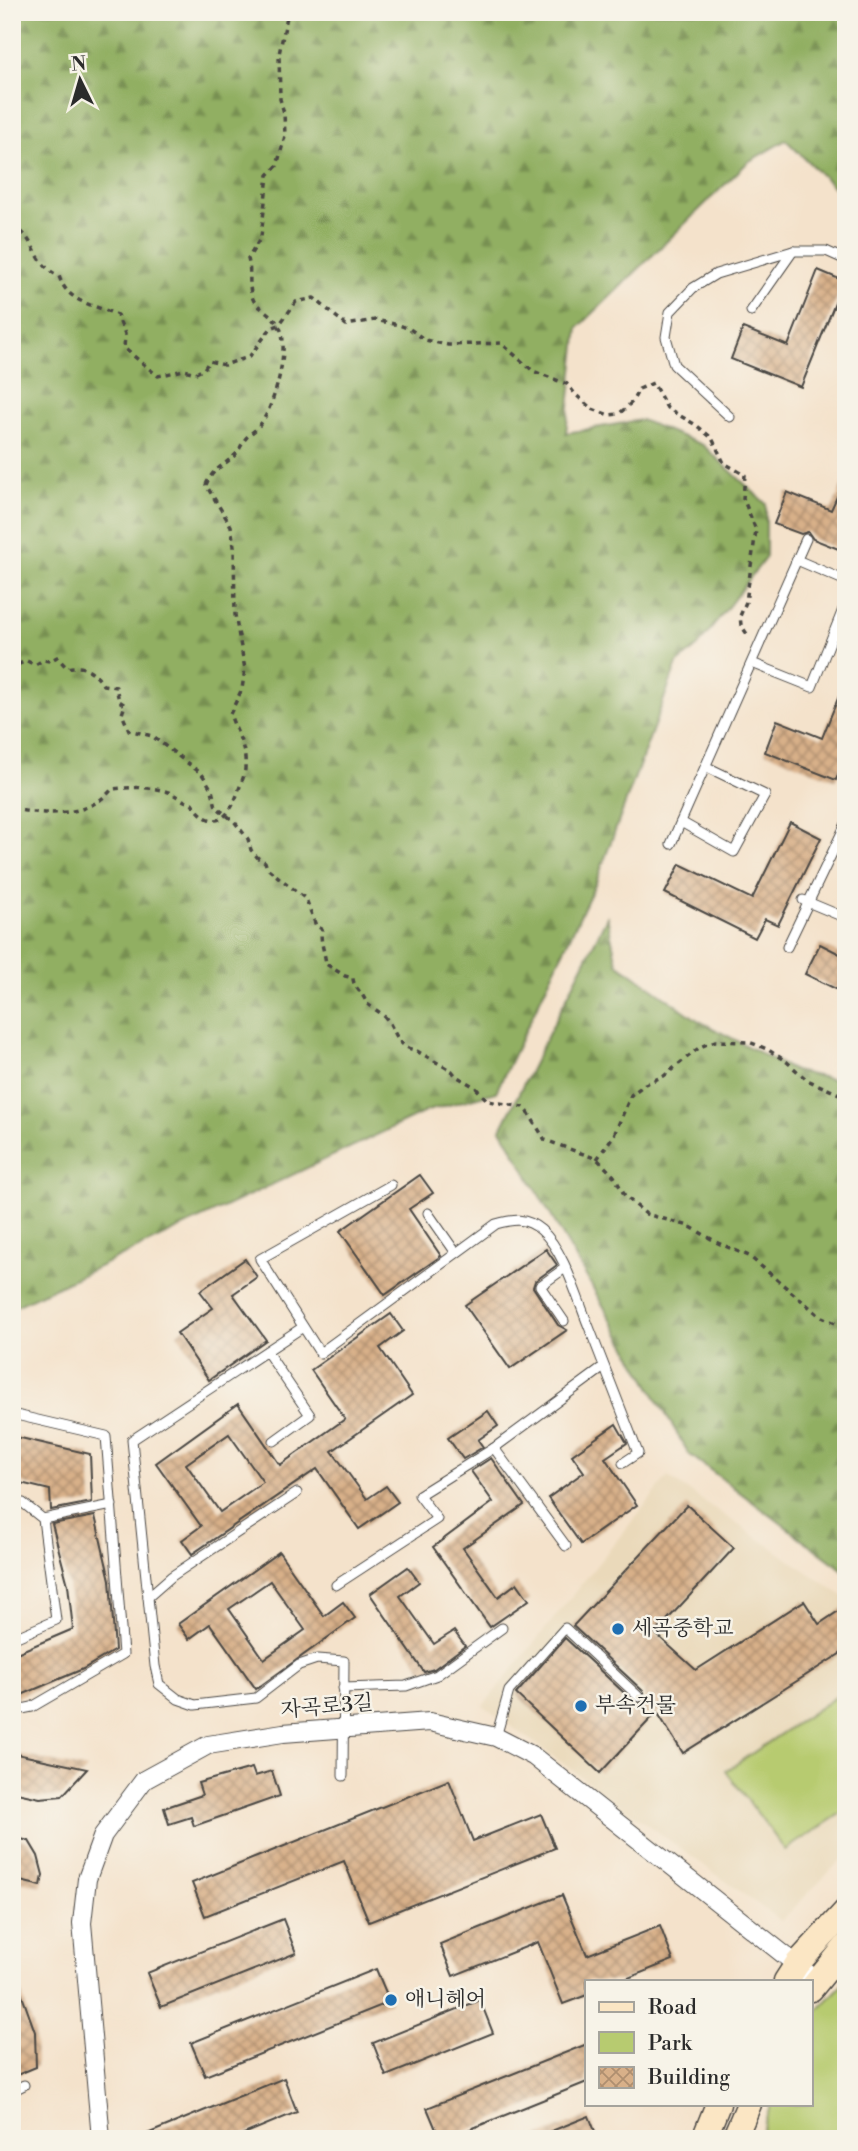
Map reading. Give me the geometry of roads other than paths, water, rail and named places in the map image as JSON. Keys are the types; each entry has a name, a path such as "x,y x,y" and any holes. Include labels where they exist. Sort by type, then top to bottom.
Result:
{"main road":[{"path":"802,1978 846,1911"},
{"path":"802,1978 846,1946"},
{"path":"704,2139 717,2106"},
{"path":"734,2139 748,2106"}],"street":[{"name":"자곡로3길","path":"101,2139 82,1923 87,1879 103,1835 144,1780 208,1745 283,1733 430,1722 496,1737 533,1756 802,1978"}],"lane":[{"path":"730,417 674,365 666,337 670,312 693,288 716,274 793,251 826,251 846,260"},
{"path":"751,311 793,251"},
{"path":"671,844 806,539"},
{"path":"797,560 846,581"},
{"path":"752,663 812,687 846,602"},
{"path":"681,822 734,852 765,795 707,767"},
{"path":"786,947 806,901 846,824"},
{"path":"806,901 846,918"},
{"path":"391,1185 260,1259 320,1353 496,1224 513,1219 528,1221 541,1230 554,1245 565,1268 638,1453 623,1463"},
{"path":"428,1213 456,1253"},
{"path":"564,1321 540,1286 565,1268"},
{"path":"303,1327 132,1440 159,1684 178,1699 195,1705 256,1698 299,1665 317,1659 344,1661 343,1776"},
{"path":"267,1352 310,1415 274,1441"},
{"path":"336,1585 437,1519 419,1495 494,1448 604,1367"},
{"path":"12,1414 106,1436 124,1654 32,1707 12,1711"},
{"path":"494,1448 566,1546"},
{"path":"148,1597 172,1576 296,1493"},
{"path":"12,1502 23,1503 43,1519 56,1620 12,1639"},
{"path":"43,1519 112,1505"},
{"path":"343,1688 406,1686 437,1675 502,1628"},
{"path":"496,1737 509,1691 565,1628 639,1697"},
{"path":"12,2091 24,2085"}],"place":[{"name":"세곡중학교","path":"618,1629"},
{"name":"부속건물","path":"581,1706"},
{"name":"애니헤어","path":"391,2000"}]}
